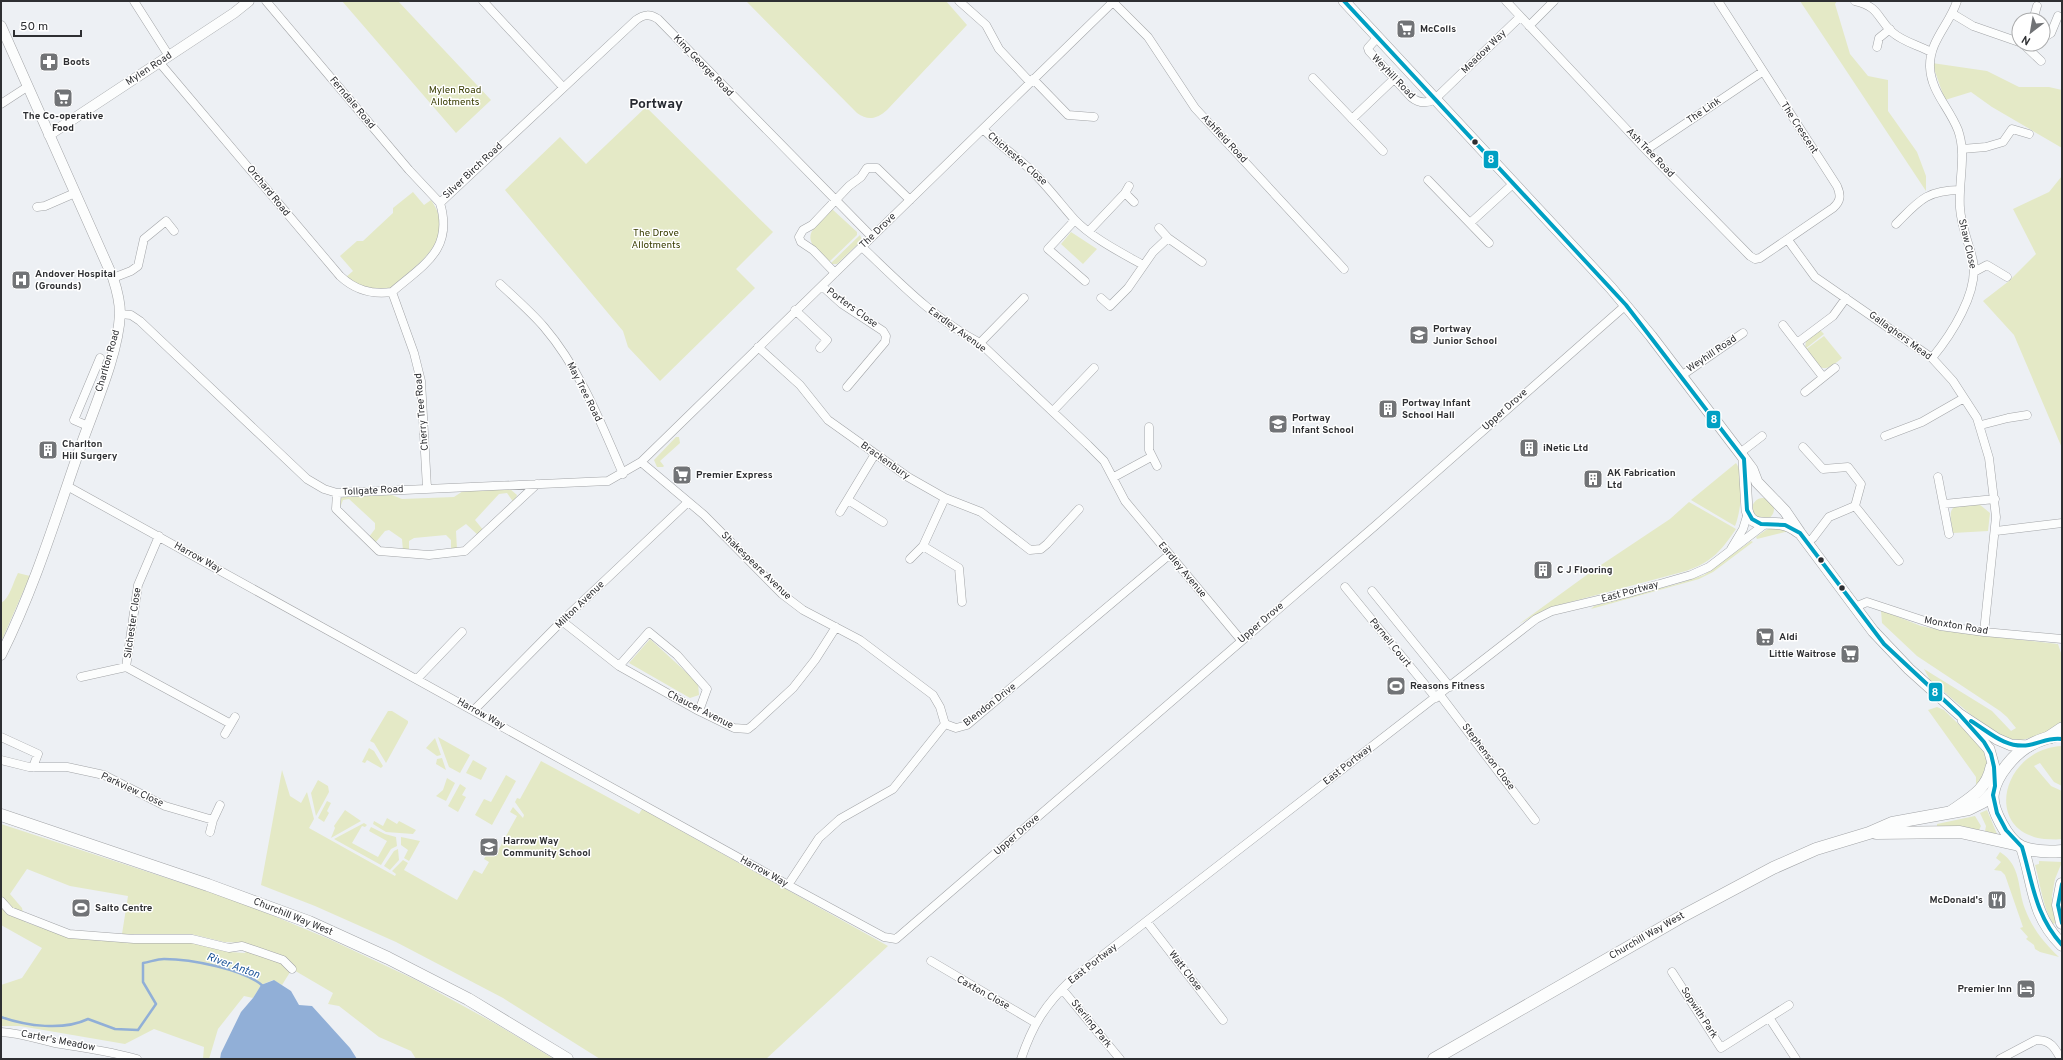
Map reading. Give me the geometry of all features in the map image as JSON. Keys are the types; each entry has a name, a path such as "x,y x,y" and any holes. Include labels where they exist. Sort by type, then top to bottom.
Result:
{"highway":[{"path":"2058,737 2062,729"}],"main road":[{"name":"Weyhill Road","path":"1344,1 1434,100 1514,183 1626,305 1752,469 1757,482 1790,517 1807,543 1889,649 1959,714 2003,742 2020,746 2029,746"},
{"path":"1742,456 1748,508"},
{"path":"1748,508 1756,495 1768,494"},
{"path":"1768,523 1776,516 1778,504"},
{"name":"Weyhill Road","path":"1748,508 1754,521 1787,525 1800,533"},
{"name":"Weyhill Road","path":"1959,714 1967,725 1984,742 1992,759 1994,789"},
{"name":"Churchill Way West","path":"1434,1059 1735,886 1816,849 1869,833 1892,823 1974,808 1994,789 2010,762 2029,746 2058,737"},
{"path":"1950,812 1973,796 1984,786 1990,775 1992,759"},
{"path":"1994,789 1995,808 1999,820 2021,846 2030,871 2037,910 2046,928 2062,945"},
{"name":"Churchill Way West","path":"1,815 215,888 309,922 388,958 468,999 567,1059"},
{"name":"Churchill Way West","path":"1869,833 1960,832 2041,851 2062,851"},
{"path":"2062,884 2058,899 2062,923"}],"street":[{"path":"134,1 169,56"},
{"name":"Mylen Road","path":"48,135 234,13 249,1"},
{"name":"Ferndale Road","path":"266,1 408,170 440,203"},
{"path":"483,1 563,87"},
{"path":"959,1 986,25 999,48 1068,115 1094,117"},
{"name":"The Drove","path":"641,462 795,310 822,286 1114,1"},
{"name":"Ashfield Road","path":"1114,1 1148,37 1196,108 1344,269"},
{"path":"1529,26 1554,1"},
{"name":"The Crescent","path":"1718,1 1762,72 1826,169 1840,195 1839,202 1833,208 1788,240"},
{"path":"1855,1 1872,8 1878,13 1890,29 1901,38 1931,52"},
{"name":"Shaw Close","path":"1932,358 1946,341 1957,323 1971,290 1974,272 1962,222 1960,190 1962,149 1958,129 1934,89 1930,66 1931,52 1940,32 1953,14 1957,1"},
{"path":"1508,2 1520,17"},
{"path":"2035,12 2037,6"},
{"path":"1953,14 1973,26 2011,39"},
{"name":"King George Road","path":"536,112 640,17 650,15 654,17 872,237"},
{"path":"2051,33 2058,16"},
{"name":"Ash Tree Road","path":"1520,17 1646,150 1750,256 1755,259 1760,258 1788,240"},
{"name":"Meadow Way","path":"1434,100 1520,17"},
{"name":"Charlton Road","path":"1,26 48,135 113,278 119,298 120,314 114,346 88,426 25,605 1,655"},
{"path":"1877,47 1879,38 1890,29"},
{"name":"Weyhill Road","path":"1377,38 1370,45 1369,51 1394,80 1415,100 1424,103 1434,100"},
{"path":"2034,52 2041,61"},
{"name":"Orchard Road","path":"159,62 340,276 351,286 361,290 371,293 392,292"},
{"name":"The Link","path":"1646,150 1762,72"},
{"path":"1313,78 1383,151"},
{"path":"1352,119 1394,80"},
{"path":"1,104 27,87"},
{"name":"Silver Birch Road","path":"392,292 431,258 440,245 443,236 444,220 440,203 536,112"},
{"path":"1962,149 1986,147 2003,142 2012,125 2029,134"},
{"name":"Chichester Close","path":"983,129 998,144 1025,164 1048,187 1075,220 1089,231 1143,265"},
{"path":"835,273 813,250 801,242 799,237 803,230 812,225 849,186 860,177 867,168 877,168 910,200"},
{"path":"1428,180 1489,243"},
{"path":"1470,224 1514,183"},
{"path":"1089,231 1127,190 1134,202"},
{"path":"1896,224 1923,197 1950,190 1960,190"},
{"path":"37,207 45,206 75,193"},
{"path":"1075,220 1048,249 1085,281"},
{"path":"113,278 138,266 144,239 166,221 174,231"},
{"path":"1159,228 1168,238 1202,262"},
{"path":"1101,298 1112,309 1153,252 1168,238"},
{"name":"Gallaghers Mead","path":"1788,240 1815,277 1932,358 1953,381 1980,425 1989,458 1995,499 1996,531 1984,632"},
{"name":"Eardley Avenue","path":"862,247 920,302 958,332 980,344 1054,411 1104,461 1114,477 1125,501 1241,640"},
{"path":"1974,272 1987,265 2007,277"},
{"name":"May Tree Road","path":"500,284 543,327 577,374 623,474"},
{"name":"Porters Close","path":"822,286 842,304 883,331 886,336 885,342 847,387"},
{"name":"Cherry Tree Road","path":"392,292 414,353 421,381 427,488"},
{"path":"980,344 1024,298"},
{"path":"1797,343 1833,316 1846,298"},
{"name":"Upper Drove","path":"896,939 1376,525 1626,305"},
{"path":"795,310 827,340 820,348"},
{"name":"Tollgate Road","path":"120,314 131,316 140,321 307,479 324,489 337,493 608,481 623,474 641,462"},
{"path":"1783,325 1823,377"},
{"name":"Weyhill Road","path":"1681,376 1743,333"},
{"name":"Brackenbury","path":"758,347 800,385 828,420 908,477 945,498 981,512 1030,550 1041,549 1080,509"},
{"path":"88,426 74,420 100,358"},
{"path":"1054,411 1094,368"},
{"path":"1805,392 1834,368"},
{"path":"1885,436 1922,422 1964,398"},
{"path":"1980,425 2027,415"},
{"path":"1149,427 1149,450 1151,457 1157,466"},
{"path":"1742,456 1762,436"},
{"path":"1803,447 1823,469 1848,467 1861,484 1854,506 1830,517 1807,543"},
{"path":"840,512 875,454"},
{"path":"1114,477 1151,457"},
{"name":"Shakespeare Avenue","path":"641,462 704,515 782,594 803,610 860,640 933,695 940,707 945,724"},
{"path":"1938,477 1949,534"},
{"path":"337,493 336,509 379,551 429,555 465,551 521,501 537,484"},
{"path":"516,485 521,501"},
{"name":"Harrow Way","path":"67,486 788,885 884,937 896,939"},
{"path":"910,559 923,546 945,498"},
{"path":"1944,504 1995,499"},
{"path":"848,500 883,522"},
{"name":"Milton Avenue","path":"474,710 562,621 688,502"},
{"path":"1854,506 1899,561"},
{"name":"East Portway","path":"1730,551 1743,529 1748,508"},
{"name":"East Portway","path":"1020,1059 1036,1023 1046,1006 1062,989 1544,614 1690,575 1709,567 1768,523"},
{"path":"1996,531 2062,523"},
{"name":"Silchester Close","path":"126,667 138,585 159,536"},
{"path":"923,546 959,568 962,602"},
{"name":"Blendon Drive","path":"945,724 956,728 967,725 1169,555"},
{"name":"Parnell Court","path":"1345,587 1438,697"},
{"path":"1372,591 1450,687"},
{"name":"Monxton Road","path":"1855,607 1863,602 1872,602 1928,623 1984,632 2062,638"},
{"name":"Chaucer Avenue","path":"562,621 619,666 699,711 734,728 748,729 793,688 815,660 836,627"},
{"path":"417,679 462,632"},
{"path":"619,666 648,632 677,655 707,689 699,711"},
{"name":"Silchester Close","path":"81,677 126,667 230,724"},
{"name":"Stephenson Close","path":"1438,697 1535,820"},
{"path":"225,734 235,717"},
{"path":"788,885 819,838 840,819 893,789 945,724"},
{"path":"1,737 38,754 32,767"},
{"name":"Parkview Close","path":"1,760 32,767 67,767 104,775 165,806 213,820"},
{"path":"210,832 213,820 220,805"},
{"path":"1,901 10,911 69,934 121,939 192,939 229,948 242,946 282,960 292,969"},
{"name":"Watt Close","path":"1147,922 1223,1020"},
{"name":"Caxton Close","path":"931,961 1036,1023"},
{"name":"Sopwith Park","path":"1672,972 1722,1048 1770,1019 1789,1005"},
{"name":"Sterling Park","path":"1062,989 1120,1059"},
{"path":"1770,1019 1796,1059"},
{"name":"Carter's Meadow","path":"1,1032 14,1032 55,1043 107,1050 137,1059"},
{"path":"2000,1059 2036,1040 2041,1040 2054,1047 2061,1059"}],"green space":[{"name":"Mylen Road Allotments","path":"342,1 398,1 491,100 456,133"},
{"path":"746,1 946,1 967,25 887,110 876,117 869,118 861,116 857,113"},
{"path":"1800,1 1837,1 1835,4 1850,54 1868,76 1888,80 1888,111 1917,152 1926,176 1926,191"},
{"path":"1932,63 1987,71 2019,87 2049,87 2062,90 2062,148 1992,107 1971,92 1945,100"},
{"name":"The Drove Allotments","path":"646,107 773,232 736,269 755,288 660,381 628,347 623,331 505,190 560,137 586,164"},
{"path":"2062,176 2062,448 2014,335 1983,301 2009,281 2036,254 2013,209 2049,192"},
{"path":"413,192 424,205 431,200 438,212 440,233 431,251 406,275 387,289 378,290 368,288 359,285 346,277 353,271 340,256 357,241 363,241 393,213 393,208"},
{"path":"832,209 857,232 857,235 828,263 819,254 811,240 810,235 817,224"},
{"path":"1071,232 1097,249 1083,264 1061,244"},
{"path":"860,235 862,240 837,264 830,264"},
{"path":"1820,330 1824,334 1805,349 1806,340"},
{"path":"1824,336 1842,358 1829,367 1821,368 1805,350"},
{"path":"676,437 679,437 680,443 660,461 664,466 657,467 654,460"},
{"path":"1736,463 1739,469 1741,494 1739,512 1735,526 1691,500"},
{"path":"510,489 517,495 514,503 507,493 499,494 475,520 484,531 479,536 466,524 456,531 457,550 451,549 451,540 446,535 414,538 409,541 409,552 403,551 402,539 389,530 385,531 375,543 369,537 375,529 375,523 349,499 343,500 340,508 341,498 344,497 392,495 402,499 454,497 463,491"},
{"path":"1763,498 1771,501 1774,509 1771,517 1763,520 1755,517 1752,509 1755,501"},
{"path":"1689,502 1736,529 1726,544 1709,560 1686,571 1548,608 1519,624 1595,569 1670,519"},
{"path":"1979,504 1990,513 1988,531 1953,533 1951,511 1953,508 1962,505"},
{"path":"1776,527 1789,531 1757,539 1756,537 1766,530"},
{"path":"1751,541 1753,542 1713,572 1699,579 1591,609 1594,606 1677,584 1704,575"},
{"path":"18,573 30,576 1,642 1,603 9,594"},
{"path":"1881,610 1921,626 1945,631 2058,644 2062,656 2062,725 2035,737 2023,740 2008,738 1997,733 1972,716 1930,680 1924,669 1992,711 2011,731 2016,728 2000,711 1917,656 1882,623"},
{"path":"650,639 698,683 699,695 690,698 629,663"},
{"path":"1937,707 1944,710 1983,748 1988,758 1987,773 1969,794 1976,785 1976,777 1928,710"},
{"path":"388,711 392,711 408,721 408,723 386,763 374,743 370,741"},
{"path":"438,737 470,755 460,773 449,767"},
{"path":"435,738 441,755 437,756 426,748"},
{"path":"2062,746 2062,786 2054,782 2040,763 2034,766 2051,786 2062,791 2062,839 2044,839 2025,833 2012,822 2007,807 2007,791 2014,775 2025,761 2041,751"},
{"path":"369,748 374,751 383,766 381,768 367,760 365,763 362,762"},
{"path":"442,758 446,770 436,764 437,759"},
{"path":"473,760 487,768 481,780 466,773"},
{"name":"Harrow Way Community School","path":"541,761 639,814 642,809 888,946 766,1059 600,1059 503,998 396,942 315,906 261,885 282,770 290,796 301,803 307,792 314,819 309,828 395,876 396,874 392,871 403,860 408,863 404,870 457,900 474,870 482,874 489,862 484,859 488,852 495,856 517,816 510,812 513,807 523,818 524,815 515,802 517,798 520,799"},
{"path":"506,775 516,781 492,825 475,815 484,799 491,802"},
{"path":"447,778 455,783 446,801 436,796 443,790"},
{"path":"318,780 328,786 329,792 316,816 311,793"},
{"path":"460,784 466,788 462,795 466,797 458,812 448,806"},
{"path":"327,801 331,803 327,811 329,813 324,822 318,818"},
{"path":"345,810 361,821 331,838 335,828 334,826"},
{"path":"1987,810 1997,835 1985,831 1986,826 1980,813"},
{"path":"1975,816 1981,826 1979,830 1964,827 1937,827 1937,824"},
{"path":"387,818 397,824 399,821 416,830 413,834 386,832 373,824 374,821 383,826"},
{"path":"364,823 367,825 365,827 362,826 352,843 378,857 387,841 369,831 371,827 385,834 396,837 397,846 391,849 381,865 334,839"},
{"path":"1,824 240,902 329,939 416,980 496,1024 554,1059 416,1059 411,1051 379,1037 339,1006 328,1004 333,993 292,969 282,985 273,980 261,985 253,998 244,996 218,1029 209,1059 203,1059 204,1047 154,1029 125,1044 20,1026 1,1026 1,985 22,978 42,948 1,925","holes":["27,869 70,886 128,896 122,934 191,934 224,942 248,943 245,953 230,952 192,943 148,943 71,938 25,922 22,908 10,894"]},
{"path":"401,837 420,841 409,861 404,858 408,850 401,845"},
{"path":"398,849 399,860 390,870 384,866 394,851"},
{"path":"2000,852 2012,864 2018,878 2025,909 2031,923 2043,941 2059,957 2040,952 2035,949 2034,945 2026,939 2028,937 2020,928 2023,927 2005,875 2001,871 1994,870 2001,862 1996,858"},
{"path":"2039,861 2062,862 2055,879 2052,896 2053,909 2057,922 2053,924 2044,903 2035,865 2039,864"}],"water":[{"path":"274,980 291,991 299,1005 312,1006 350,1048 357,1059 220,1059 221,1053 241,1012 253,998 261,985"}],"waterway":[{"name":"River Anton","path":"1,1017 22,1023 45,1026 68,1025 88,1019 115,1029 138,1030 156,1004 143,982 143,963 161,959 175,959 217,966 244,975 264,987"}],"transit line":[{"name":"8","path":"1344,1 1626,305 1744,459 1747,510 1752,519 1761,524 1785,525 1800,533 1884,644 1959,714 1984,742 1991,754 1994,767 1995,786 1993,795 1997,813 2006,830 2022,847"},
{"name":"8","path":"1971,721 1998,739 2021,746 2049,739 2062,739"},
{"name":"8","path":"2022,847 2040,911 2053,934 2062,945"},
{"name":"8","path":"2062,884 2058,905 2062,923"}],"place":[{"name":"McColls","path":"1406,29"},
{"name":"Boots","path":"49,62"},
{"name":"The Co-operative Food","path":"63,98"},
{"name":"Andover Hospital (Grounds)","path":"21,280"},
{"name":"Portway Junior School","path":"1419,335"},
{"name":"Portway Infant School Hall","path":"1388,409"},
{"name":"Portway Infant School","path":"1278,424"},
{"name":"iNetic Ltd","path":"1529,448"},
{"name":"Charlton Hill Surgery","path":"48,450"},
{"name":"Premier Express","path":"682,475"},
{"name":"AK Fabrication Ltd","path":"1593,479"},
{"name":"C J Flooring","path":"1543,570"},
{"name":"Aldi","path":"1765,637"},
{"name":"Little Waitrose","path":"1850,654"},
{"name":"Reasons Fitness","path":"1396,686"},
{"name":"Harrow Way Community School","path":"489,847"},
{"name":"McDonald's","path":"1997,900"},
{"name":"Salto Centre","path":"81,908"},
{"name":"Premier Inn","path":"2026,989"}],"district":[{"name":"Portway","path":"656,104"}]}
